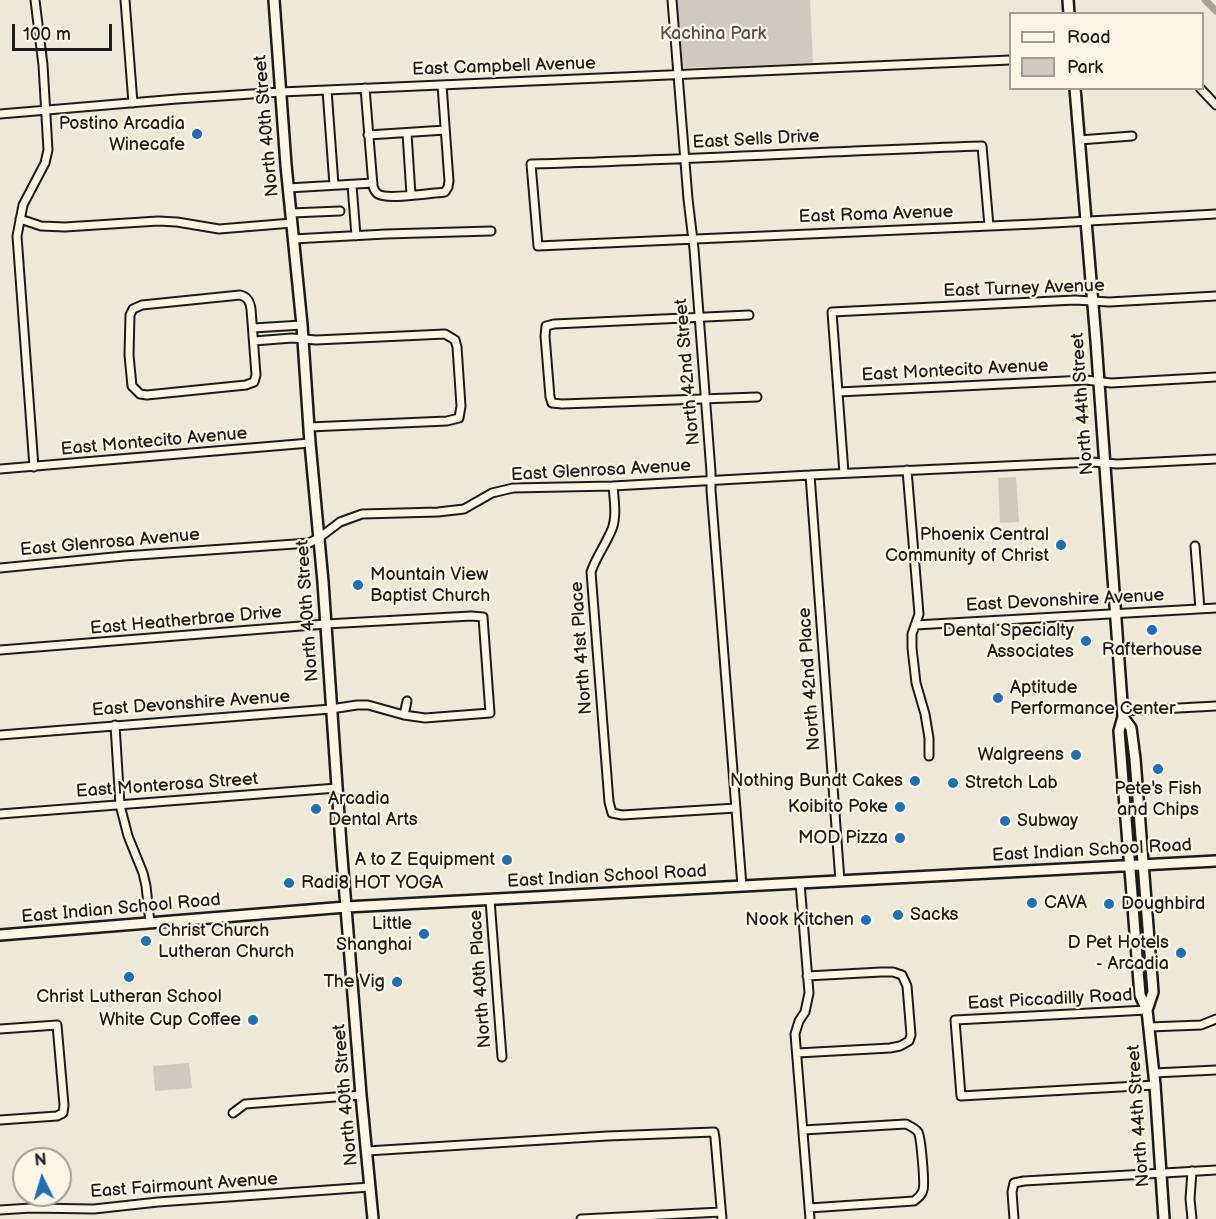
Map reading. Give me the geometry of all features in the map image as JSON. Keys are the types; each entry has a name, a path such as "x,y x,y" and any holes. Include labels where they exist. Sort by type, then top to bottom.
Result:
{"main road":[{"name":"North 40th Street","path":"274,0 326,624 361,1095 373,1219"},
{"name":"North 44th Street","path":"1075,90 1123,714 1119,731 1140,995 1147,1010 1154,1073 1164,1219"},
{"name":"North 44th Street","path":"1123,714 1131,728 1143,864 1153,992 1147,1010"},
{"name":"East Indian School Road","path":"0,935 346,907 1216,861"}],"street":[{"path":"34,467 17,236 23,205 45,163 48,150 42,54 35,0"},
{"path":"125,0 133,103"},
{"name":"North 42nd Street","path":"672,0 699,318 742,886"},
{"name":"East Campbell Avenue","path":"0,114 281,92 1009,60"},
{"path":"365,88 375,191 381,195 411,195 445,192 448,187 442,85"},
{"path":"327,90 334,186"},
{"path":"1202,90 1216,105"},
{"path":"368,135 445,130"},
{"path":"406,133 411,195"},
{"path":"1079,140 1132,136"},
{"name":"East Sells Drive","path":"538,246 531,164 982,146 989,226"},
{"path":"288,188 373,183"},
{"path":"352,185 356,236"},
{"path":"20,219 41,226 65,227 158,221 219,229 340,211"},
{"name":"East Roma Avenue","path":"538,246 1216,214"},
{"path":"293,239 491,231"},
{"path":"240,294 249,300 254,341 256,375 254,382 249,385 143,395 136,392 132,386 129,355 131,312 142,305 240,294"},
{"name":"East Turney Avenue","path":"838,392 832,312 1216,296"},
{"path":"748,315 546,326 550,397 552,403 562,404 757,397"},
{"path":"253,328 302,326"},
{"path":"281,327 282,339"},
{"path":"254,341 445,334 455,340 461,406 459,418 447,421 309,428"},
{"name":"East Montecito Avenue","path":"838,392 1074,381 1111,383 1216,377"},
{"path":"838,392 844,473"},
{"name":"East Montecito Avenue","path":"0,469 310,443"},
{"name":"East Glenrosa Avenue","path":"0,568 124,556 309,543 340,522 362,514 464,509 492,493 513,488 613,486 907,470 1216,459"},
{"path":"907,470 918,614 912,634 913,660 916,683 925,714 929,756"},
{"name":"North 42nd Place","path":"810,475 840,881"},
{"name":"North 41st Place","path":"613,486 612,528 591,572 609,802 612,813 622,815 736,808"},
{"path":"1195,546 1200,609"},
{"name":"East Devonshire Avenue","path":"915,625 1216,608"},
{"name":"East Heatherbrae Drive","path":"0,650 326,624 483,617 490,713"},
{"path":"404,715 407,701"},
{"name":"East Devonshire Avenue","path":"0,735 331,709 357,705 368,705 425,718 490,713"},
{"path":"1123,714 1216,706"},
{"path":"116,725 120,805 128,836 143,873 150,923"},
{"name":"East Monterosa Street","path":"0,814 337,788"},
{"path":"800,883 808,1001 795,1034 810,1219"},
{"name":"North 40th Place","path":"490,900 502,1057"},
{"path":"796,1053 900,1046 909,1041 911,1030 907,986 902,975 881,972 807,976"},
{"name":"East Piccadilly Road","path":"1147,1010 955,1020 961,1096 1155,1085"},
{"name":"East Piccadilly Road","path":"1149,1027 1201,1025 1216,1019"},
{"path":"0,1029 57,1025 64,1105 63,1113 57,1116 0,1120"},
{"path":"1154,1073 1216,1070"},
{"path":"233,1113 245,1104 361,1095"},
{"path":"802,1130 906,1124 917,1131 920,1140 924,1179 922,1193 914,1201 809,1208"},
{"path":"367,1151 714,1132 721,1215 581,1219"},
{"path":"1014,1219 1012,1192 1014,1183 1216,1170"},
{"path":"1192,1171 1190,1190 1192,1219"},
{"name":"East Fairmount Avenue","path":"0,1210 94,1209 158,1202 370,1187"}],"green space":[{"name":"Kachina Park","path":"676,0 810,0 813,63 684,68 681,64"},
{"path":"1016,477 1019,522 1000,523 998,478"},
{"path":"189,1063 192,1088 155,1091 153,1066"}],"waterway":[{"path":"1205,0 1216,11"}],"place":[{"name":"Postino Arcadia Winecafe","path":"197,134"},
{"name":"Phoenix Central Community of Christ","path":"1061,545"},
{"name":"Mountain View Baptist Church","path":"358,585"},
{"name":"Rafterhouse","path":"1152,630"},
{"name":"Dental Specialty Associates","path":"1086,641"},
{"name":"Aptitude Performance Center","path":"998,698"},
{"name":"Walgreens","path":"1076,755"},
{"name":"Pete's Fish and Chips","path":"1158,769"},
{"name":"Nothing Bundt Cakes","path":"915,781"},
{"name":"Stretch Lab","path":"953,783"},
{"name":"Koibito Poke","path":"900,807"},
{"name":"Arcadia Dental Arts","path":"316,809"},
{"name":"Subway","path":"1005,821"},
{"name":"MOD Pizza","path":"900,838"},
{"name":"A to Z Equipment","path":"507,860"},
{"name":"Radi8 HOT YOGA","path":"289,883"},
{"name":"CAVA","path":"1032,903"},
{"name":"Doughbird","path":"1109,904"},
{"name":"Sacks","path":"898,915"},
{"name":"Nook Kitchen","path":"866,920"},
{"name":"Little Shanghai","path":"424,934"},
{"name":"Christ Church Lutheran Church","path":"146,941"},
{"name":"D Pet Hotels - Arcadia","path":"1181,953"},
{"name":"Christ Lutheran School","path":"129,977"},
{"name":"The Vig","path":"397,982"},
{"name":"White Cup Coffee","path":"253,1020"}]}
